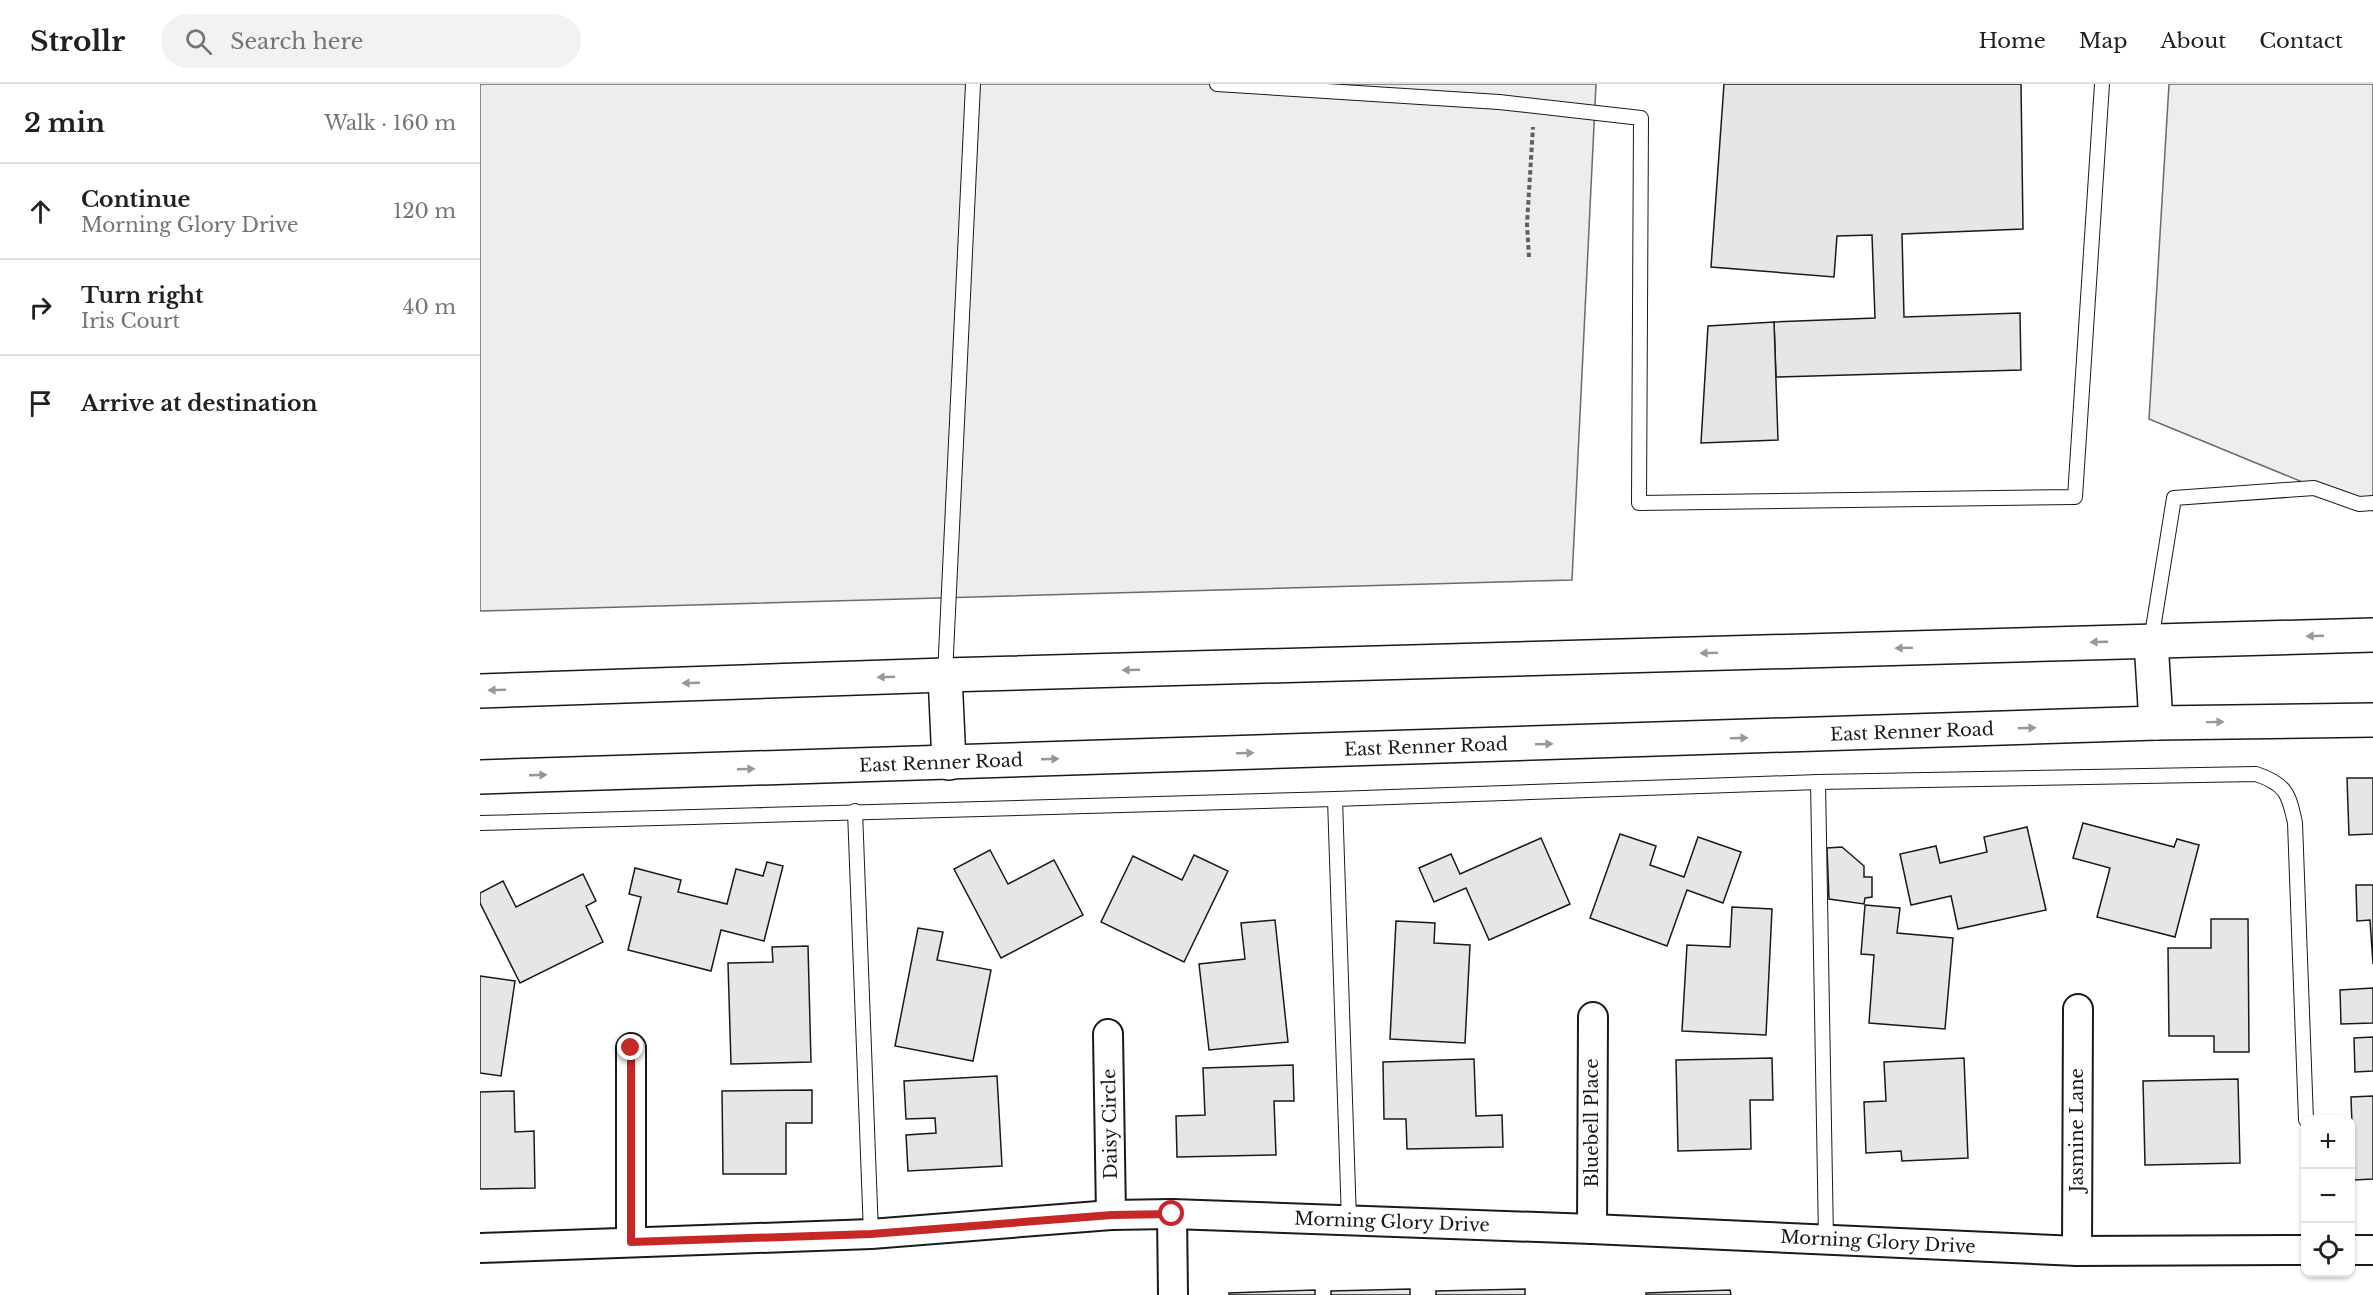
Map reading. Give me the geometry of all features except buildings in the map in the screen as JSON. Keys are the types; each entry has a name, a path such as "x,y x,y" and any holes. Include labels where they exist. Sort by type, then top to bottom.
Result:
{"main road":[{"path":"480,691 945,675 2373,634"},
{"path":"2151,641 2156,723"},
{"path":"945,675 949,763"},
{"name":"East Renner Road","path":"480,777 2156,723 2373,720"}],"street":[{"name":"Jasmine Lane","path":"2077,1251 2078,1009"},
{"name":"Bluebell Place","path":"1592,1228 1593,1017"},
{"name":"Daisy Circle","path":"1108,1034 1112,1215"},
{"path":"631,1048 631,1242"},
{"name":"Morning Glory Drive","path":"480,1248 871,1234 1112,1215 1172,1214 1592,1228 2077,1251 2301,1250"},
{"path":"1172,1214 1173,1295"},
{"path":"2355,1250 2373,1250"}],"lane":[{"path":"945,675 973,84"},
{"path":"1216,84 1534,106 1641,118 1639,503 2075,497 2103,84"},
{"path":"2151,641 2174,498 2314,489 2359,504 2373,503"},
{"path":"480,823 1335,799 1818,782 2256,774 2270,778 2290,796 2295,823 2306,1115"},
{"path":"1818,782 1826,1239"},
{"path":"1335,799 1349,1220"},
{"path":"855,811 871,1234"}],"path":[{"path":"1529,257 1527,224 1534,106"}],"shaded area":[{"path":"480,84 1596,84 1572,580 480,611"},
{"path":"2169,84 2373,84 2373,511 2149,419"}],"route":[{"path":"631,1048 631,1242 871,1234 1112,1215 1172,1214"}]}
